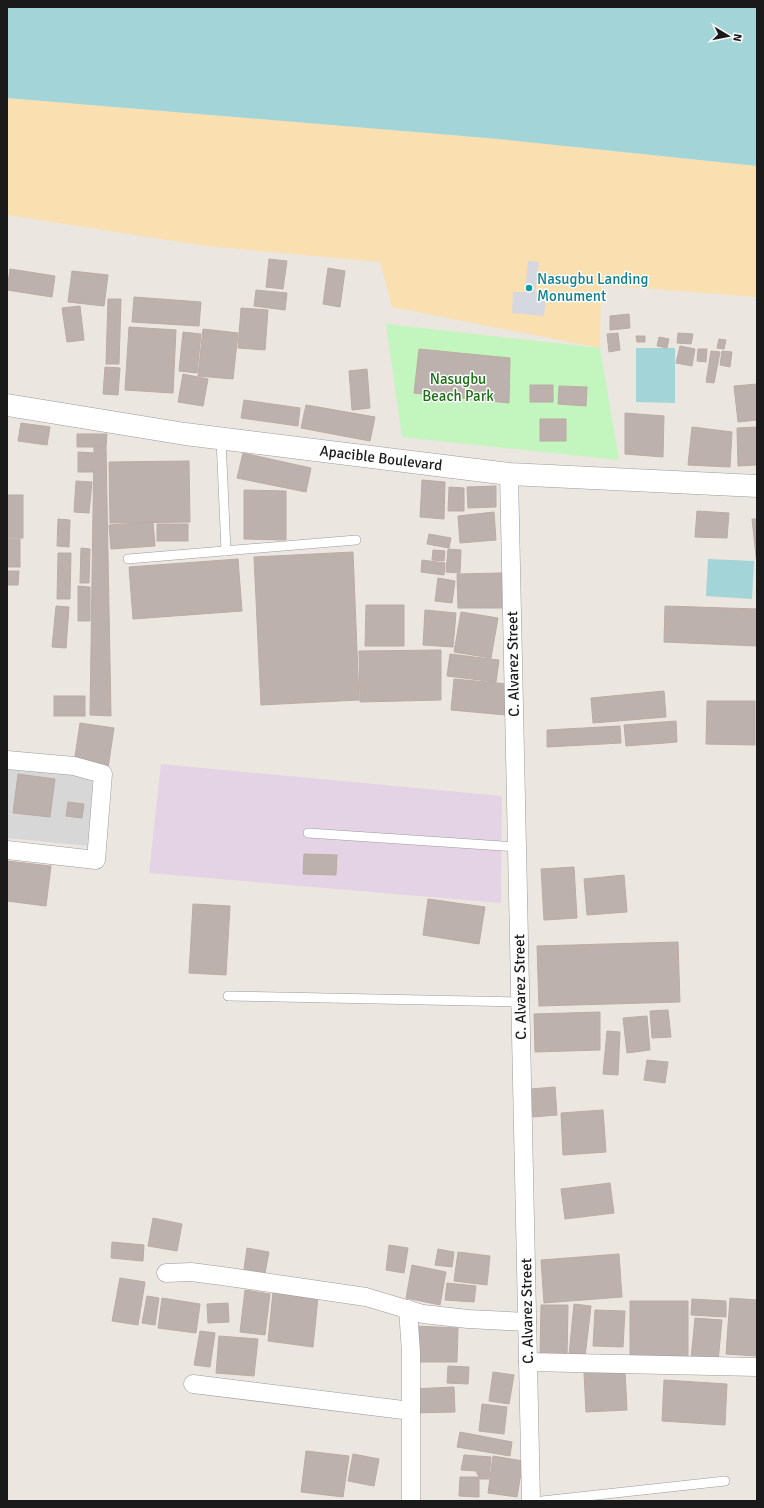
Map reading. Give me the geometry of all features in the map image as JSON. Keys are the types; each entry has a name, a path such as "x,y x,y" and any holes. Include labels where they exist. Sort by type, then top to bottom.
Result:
{"street":[{"name":"Apacible Boulevard","path":"7,405 222,439 509,474 757,486"},
{"name":"C. Alvarez Street","path":"509,474 531,1501"},
{"path":"7,760 74,766 104,774 96,860 7,850"},
{"path":"166,1273 198,1273 366,1297 423,1314 468,1319 527,1322"},
{"path":"408,1309 411,1352 411,1501"},
{"path":"528,1362 757,1367"},
{"path":"193,1384 411,1411"}],"lane":[{"path":"222,439 226,551"},
{"path":"128,559 356,540"},
{"path":"308,833 517,847"},
{"path":"228,996 520,1002"},
{"path":"542,1501 724,1481"}],"shaded area":[{"path":"528,261 539,262 535,293 546,295 544,316 512,313 513,292 525,292"},
{"path":"161,764 502,796 501,903 149,873"},
{"path":"7,765 93,775 89,846 7,838"}],"sand":[{"path":"7,98 499,139 757,166 757,297 601,285 600,348 392,307 380,262 206,246 7,215"}],"green space":[{"name":"Nasugbu Beach Park","path":"386,324 600,348 619,460 402,437"}],"water":[{"path":"7,7 757,7 757,166 499,139 7,98"},
{"path":"636,348 675,348 675,403 636,402"},
{"path":"708,559 754,561 752,599 706,596"}],"building":[{"path":"269,259 287,261 283,289 266,287"},
{"path":"328,268 345,271 340,307 323,304"},
{"path":"10,269 55,276 52,297 7,290"},
{"path":"72,271 108,275 104,306 68,302"},
{"path":"256,290 287,293 285,310 254,306"},
{"path":"134,297 201,302 199,326 132,322"},
{"path":"108,299 121,299 119,364 106,364"},
{"path":"80,306 84,340 67,342 62,308"},
{"path":"241,308 268,310 265,350 238,348"},
{"path":"629,314 630,328 610,330 610,316"},
{"path":"129,327 176,330 173,393 125,390"},
{"path":"203,329 238,333 233,379 198,376"},
{"path":"183,332 201,334 197,373 179,371"},
{"path":"618,333 620,350 609,352 607,334"},
{"path":"678,333 693,334 691,344 677,343"},
{"path":"636,336 645,336 645,342 637,342"},
{"path":"659,337 669,339 667,348 657,346"},
{"path":"719,339 726,340 724,349 717,348"},
{"path":"680,346 695,349 692,366 676,363"},
{"path":"419,349 510,358 509,403 414,393"},
{"path":"698,349 707,349 706,362 697,361"},
{"path":"711,351 720,352 714,383 706,382"},
{"path":"722,351 732,352 730,367 720,365"},
{"path":"105,367 120,368 118,395 103,394"},
{"path":"367,369 370,408 352,410 349,371"},
{"path":"183,374 208,379 203,406 178,402"},
{"path":"757,384 757,420 738,422 734,386"},
{"path":"530,385 553,385 553,402 530,402"},
{"path":"559,386 587,387 586,406 558,404"},
{"path":"244,400 300,408 298,426 241,418"},
{"path":"306,405 375,417 370,441 301,428"},
{"path":"625,413 664,416 663,457 625,454"},
{"path":"540,419 566,419 566,441 540,441"},
{"path":"21,423 50,427 47,445 18,441"},
{"path":"692,427 732,432 730,467 688,465"},
{"path":"757,427 757,465 738,466 737,428"},
{"path":"77,434 107,434 106,447 77,447"},
{"path":"94,446 106,447 111,716 90,715"},
{"path":"78,452 93,453 93,472 78,472"},
{"path":"243,453 311,468 306,492 237,478"},
{"path":"189,461 190,522 110,523 109,462"},
{"path":"422,480 445,482 444,519 420,517"},
{"path":"76,481 92,482 89,513 74,512"},
{"path":"496,486 496,507 468,508 467,487"},
{"path":"449,487 464,488 464,511 448,511"},
{"path":"244,490 286,491 286,540 244,539"},
{"path":"7,495 23,495 23,538 7,538"},
{"path":"697,511 729,513 727,538 695,537"},
{"path":"494,512 496,540 460,543 458,516"},
{"path":"58,519 70,520 69,547 57,546"},
{"path":"752,519 757,519 757,565"},
{"path":"153,522 155,546 111,549 109,525"},
{"path":"157,524 188,524 188,541 157,541"},
{"path":"429,534 451,538 449,548 427,544"},
{"path":"7,539 20,539 20,567 7,567"},
{"path":"81,548 90,549 89,583 80,583"},
{"path":"448,549 461,550 460,573 446,572"},
{"path":"433,550 445,551 444,561 432,560"},
{"path":"353,552 359,700 261,705 254,557"},
{"path":"58,553 71,553 70,599 57,599"},
{"path":"238,559 242,611 133,619 129,567"},
{"path":"422,560 445,563 444,575 421,572"},
{"path":"7,571 19,571 18,585 7,585"},
{"path":"502,573 502,608 458,608 457,574"},
{"path":"438,578 455,581 452,603 435,601"},
{"path":"78,586 90,587 90,621 78,621"},
{"path":"366,605 404,605 404,646 365,646"},
{"path":"56,606 69,607 66,648 52,647"},
{"path":"665,606 757,609 757,646 664,642"},
{"path":"425,610 456,613 453,647 423,645"},
{"path":"461,612 498,618 491,658 454,652"},
{"path":"441,650 441,700 360,702 359,651"},
{"path":"450,654 499,660 496,682 447,676"},
{"path":"454,679 508,684 506,715 451,710"},
{"path":"664,691 666,717 593,723 591,698"},
{"path":"54,696 85,696 85,716 54,716"},
{"path":"707,701 755,701 755,745 706,744"},
{"path":"676,721 677,742 626,746 624,725"},
{"path":"80,723 114,728 108,768 74,763"},
{"path":"620,726 621,743 547,747 547,730"},
{"path":"18,774 55,779 50,817 13,813"},
{"path":"68,802 84,804 82,818 66,816"},
{"path":"304,854 337,855 336,875 303,874"},
{"path":"7,861 51,866 46,906 7,901"},
{"path":"574,867 577,918 544,920 541,869"},
{"path":"624,875 627,912 587,915 584,879"},
{"path":"428,899 485,907 479,944 423,935"},
{"path":"193,904 230,906 226,975 189,973"},
{"path":"678,942 680,1002 539,1006 537,946"},
{"path":"668,1010 671,1037 652,1038 650,1011"},
{"path":"600,1012 600,1050 535,1052 534,1014"},
{"path":"647,1016 650,1050 627,1053 623,1018"},
{"path":"607,1031 620,1032 618,1075 603,1074"},
{"path":"647,1060 668,1062 665,1083 644,1080"},
{"path":"555,1087 557,1115 533,1117 531,1089"},
{"path":"603,1110 606,1152 563,1155 561,1113"},
{"path":"610,1183 614,1213 565,1219 561,1189"},
{"path":"153,1218 182,1224 177,1251 148,1246"},
{"path":"112,1242 144,1245 143,1261 111,1258"},
{"path":"389,1245 408,1248 404,1273 386,1270"},
{"path":"247,1248 269,1252 265,1273 244,1269"},
{"path":"438,1249 454,1252 452,1267 435,1265"},
{"path":"458,1252 490,1256 487,1285 454,1281"},
{"path":"619,1254 622,1297 544,1303 541,1260"},
{"path":"412,1265 446,1272 440,1305 406,1298"},
{"path":"120,1278 145,1282 138,1325 112,1321"},
{"path":"447,1283 476,1286 474,1302 445,1300"},
{"path":"245,1290 270,1294 265,1335 240,1332"},
{"path":"273,1292 318,1297 313,1347 268,1341"},
{"path":"147,1296 159,1298 155,1325 142,1323"},
{"path":"162,1298 200,1304 196,1333 158,1328"},
{"path":"730,1298 757,1300 757,1356 726,1354"},
{"path":"692,1299 726,1301 726,1317 691,1315"},
{"path":"630,1301 688,1301 688,1362 630,1361"},
{"path":"228,1303 229,1322 208,1323 207,1304"},
{"path":"574,1304 591,1306 585,1357 569,1355"},
{"path":"541,1305 568,1305 567,1356 540,1356"},
{"path":"595,1310 625,1311 623,1347 593,1346"},
{"path":"695,1318 722,1320 718,1362 691,1359"},
{"path":"415,1326 458,1328 457,1362 414,1362"},
{"path":"200,1331 215,1333 210,1367 194,1365"},
{"path":"219,1336 258,1339 254,1376 216,1373"},
{"path":"448,1366 469,1367 468,1384 447,1383"},
{"path":"625,1371 627,1410 586,1412 584,1373"},
{"path":"493,1372 514,1375 509,1404 489,1401"},
{"path":"664,1380 727,1384 725,1425 662,1421"},
{"path":"454,1387 455,1412 412,1413 411,1389"},
{"path":"482,1404 507,1407 504,1434 479,1431"},
{"path":"460,1432 512,1442 510,1456 457,1447"},
{"path":"306,1451 349,1456 343,1497 301,1492"},
{"path":"353,1454 379,1459 374,1486 348,1481"},
{"path":"464,1455 491,1457 489,1479 480,1479 476,1471 461,1470"},
{"path":"493,1456 523,1461 517,1497 488,1493"},
{"path":"460,1477 479,1477 479,1497 459,1496"}],"place":[{"name":"Nasugbu Landing Monument","path":"529,288"}]}
